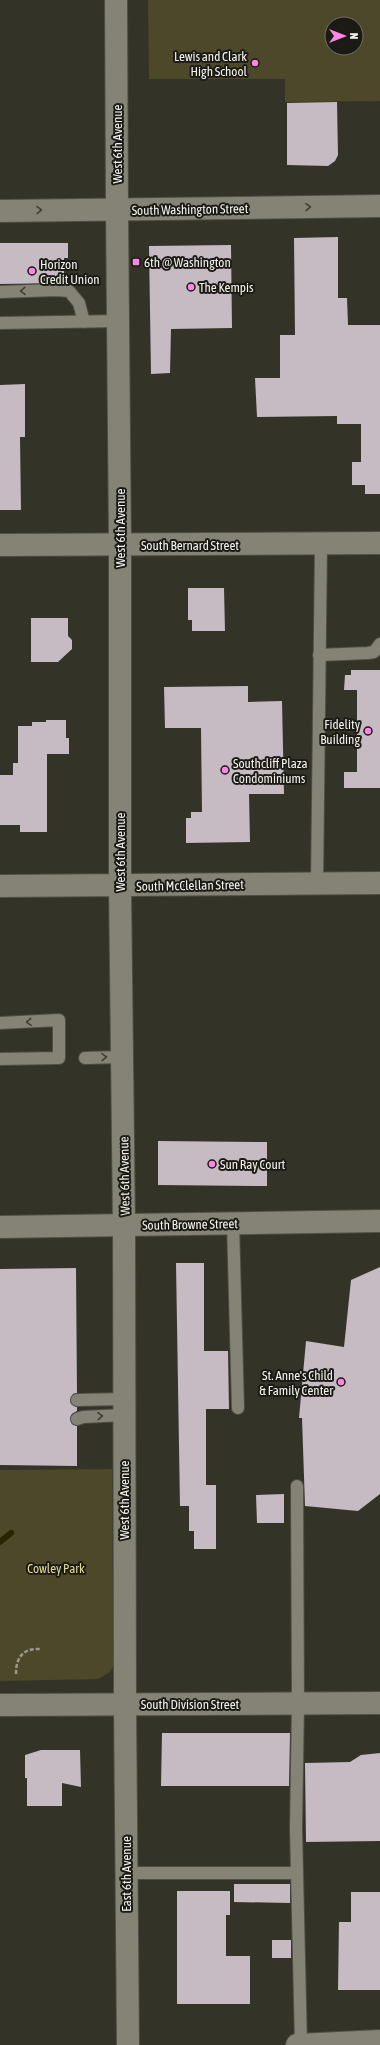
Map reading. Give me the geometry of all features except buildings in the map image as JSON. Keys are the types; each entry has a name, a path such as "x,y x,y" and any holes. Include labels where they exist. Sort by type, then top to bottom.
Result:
{"street":[{"name":"West 6th Avenue","path":"116,0 120,545 120,886 124,1225 125,1704"},
{"name":"South Washington Street","path":"0,211 380,206"},
{"name":"South Bernard Street","path":"0,545 380,543"},
{"name":"South McClellan Street","path":"0,886 380,883"},
{"name":"South Browne Street","path":"6,1224 124,1225 380,1221"},
{"name":"South Division Street","path":"0,1705 298,1703 380,1704"},
{"name":"East 6th Avenue","path":"125,1704 128,2045"},
{"path":"297,2045 380,2041"}],"lane":[{"path":"0,292 69,291 79,303 84,322"},
{"path":"0,323 118,321"},
{"path":"317,884 321,544"},
{"path":"319,655 374,652 380,644"},
{"path":"0,1023 59,1020 59,1058 0,1059"},
{"path":"85,1058 122,1056"},
{"path":"233,1223 238,1408"},
{"path":"77,1400 124,1407"},
{"path":"77,1419 124,1407"},
{"path":"297,1486 297,1873 301,2045"},
{"path":"126,1873 297,1873"}],"path":[{"path":"16,1674 16,1664 21,1654 33,1648 41,1649"}],"green space":[{"name":"Lewis and Clark High School","path":"148,0 380,0 380,101 285,102 285,79 149,79"},
{"name":"Cowley Park","path":"112,1469 113,1666 110,1672 98,1679 0,1681 0,1470"}],"waterway":[{"path":"0,1542 11,1533"}],"place":[{"name":"Lewis and Clark High School","path":"255,63"},
{"name":"6th @ Washington","path":"136,262"},
{"name":"Horizon Credit Union","path":"32,271"},
{"name":"The Kempis","path":"191,287"},
{"name":"Fidelity Building","path":"368,731"},
{"name":"Southcliff Plaza Condominiums","path":"225,770"},
{"name":"Sun Ray Court","path":"212,1164"},
{"name":"St. Anne's Child & Family Center","path":"341,1382"}]}
